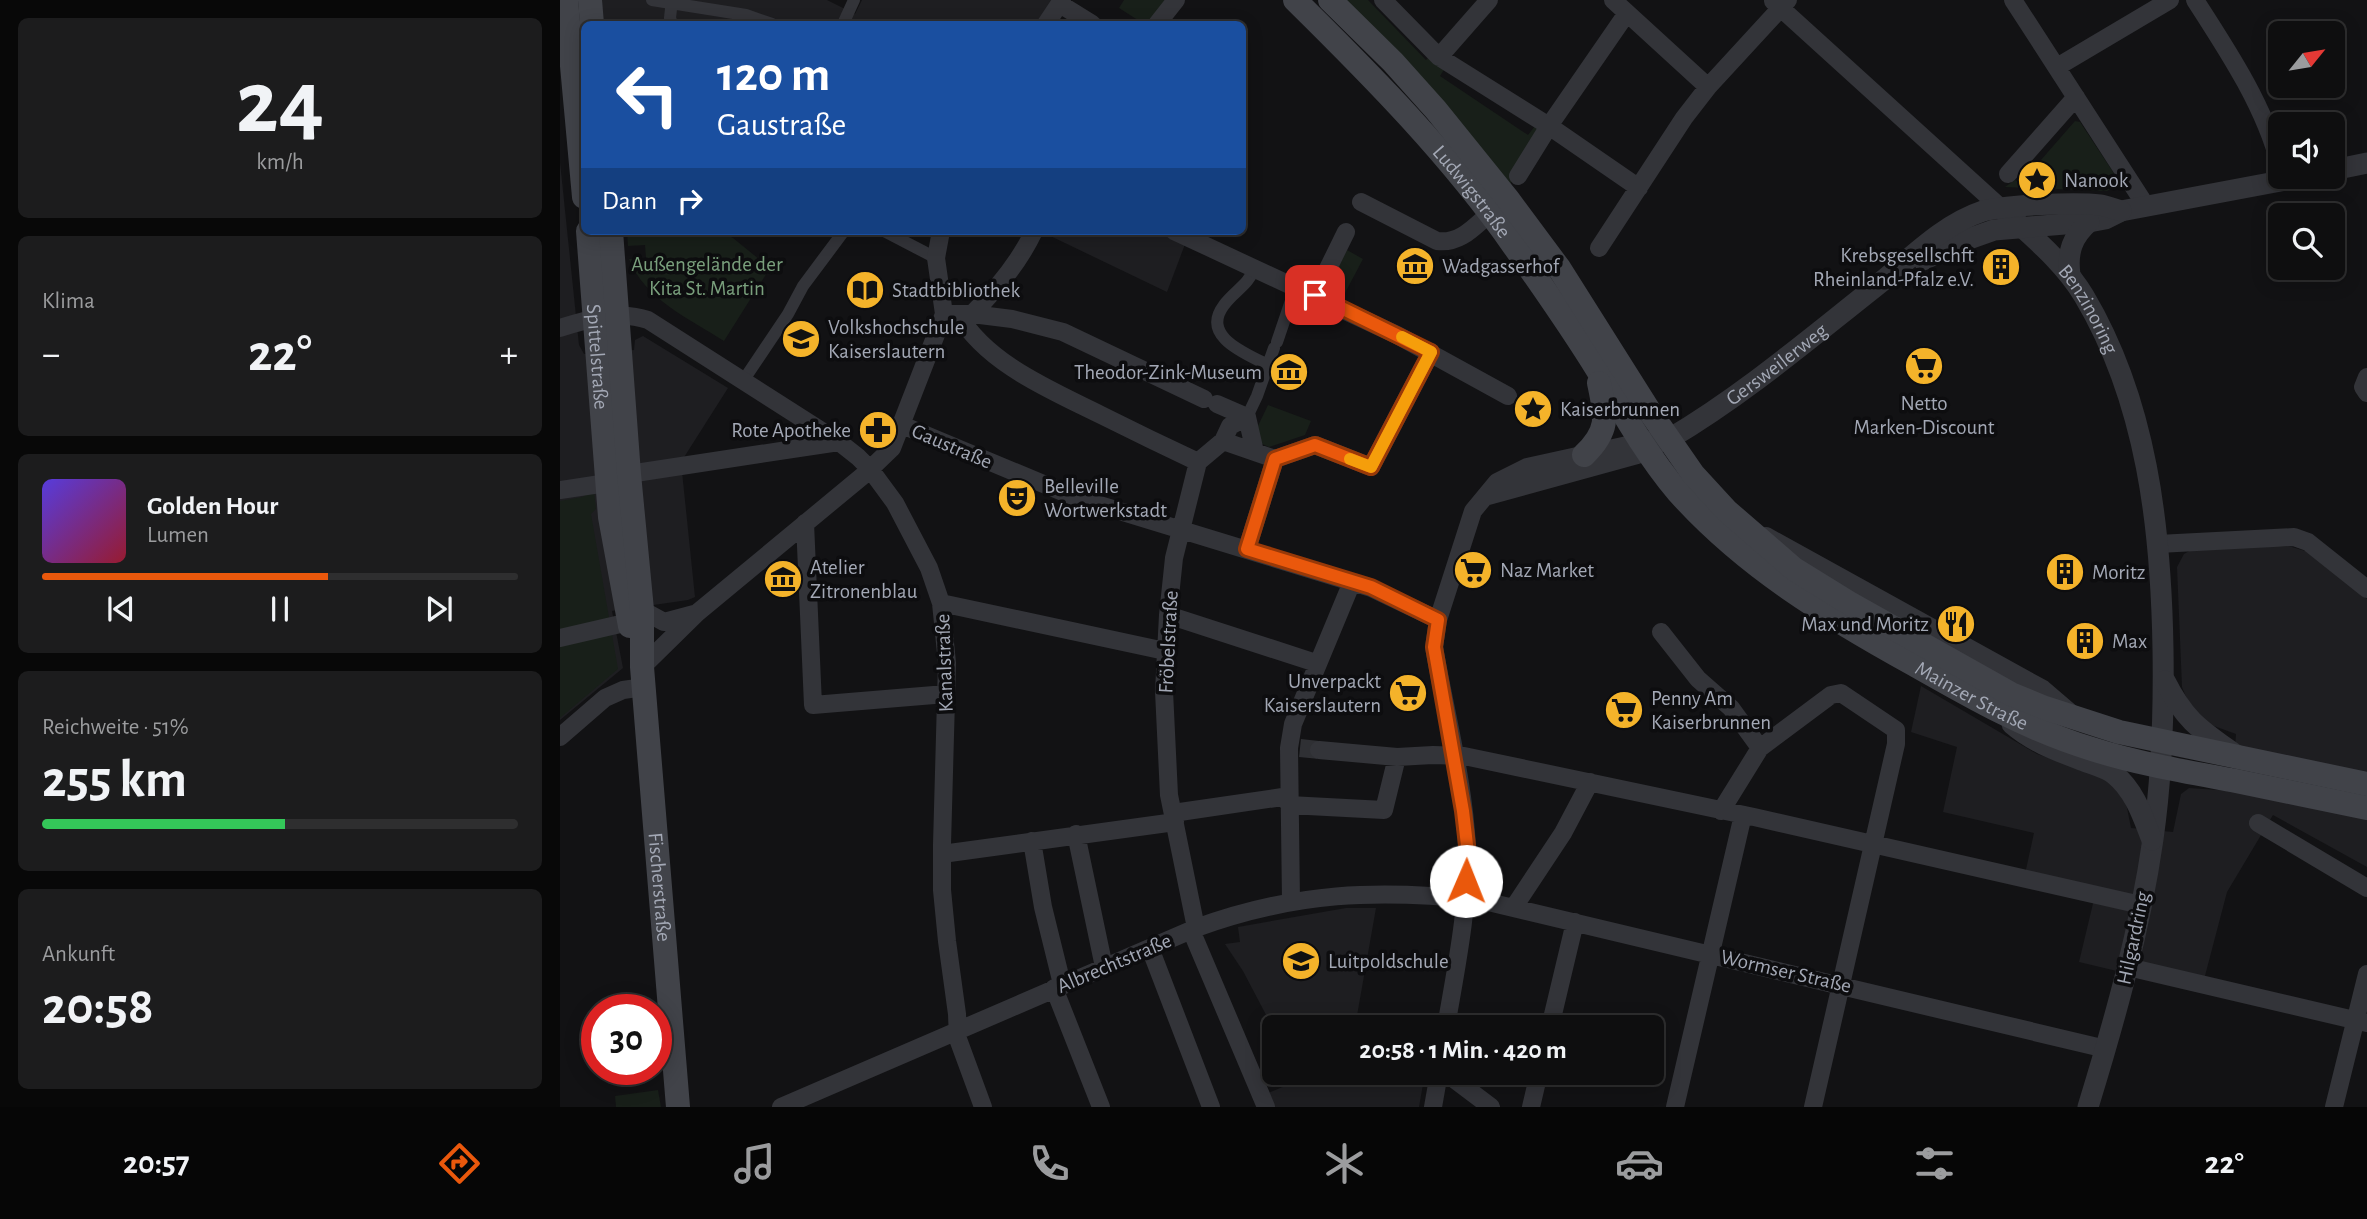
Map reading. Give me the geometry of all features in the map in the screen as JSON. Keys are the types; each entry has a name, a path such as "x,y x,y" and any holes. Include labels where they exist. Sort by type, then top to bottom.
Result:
{"main road":[{"path":"574,0 590,21"},
{"path":"574,0 581,138"},
{"name":"Ludwigstraße","path":"1295,0 1394,99 1454,167 1490,213 1597,369 1652,443"},
{"name":"Ludwigstraße","path":"1331,0 1428,100 1559,268 1652,443"},
{"name":"Spittelstraße","path":"588,235 606,317"},
{"name":"Spittelstraße","path":"611,235 606,317 618,479"},
{"path":"1584,455 1604,430 1604,408 1597,369"},
{"name":"Mainzer Straße","path":"1652,443 1693,474 1747,529 1794,569 2011,694 2119,732 2367,784"},
{"name":"Mainzer Straße","path":"1652,443 1677,490 1713,529 1744,557 1836,621 2000,713 2093,749 2161,766 2367,808"},
{"name":"Fischerstraße","path":"618,479 614,547 636,616 643,677 678,1107"}],"street":[{"path":"652,0 746,15 763,21"},
{"path":"844,21 854,0"},
{"path":"1159,21 1176,0"},
{"path":"1383,0 1439,57 1549,126 1639,188"},
{"path":"1439,57 1489,0"},
{"path":"1613,0 1708,87"},
{"path":"2014,0 2146,206"},
{"path":"2057,66 2170,0"},
{"path":"2195,0 2223,43 2268,131"},
{"path":"671,2 671,21"},
{"path":"1048,21 1061,2 1088,21"},
{"path":"1599,248 1684,118 1780,3"},
{"name":"Benzinoring","path":"1780,3 2023,228 2070,275 2108,343 2137,423 2149,479 2158,544 2163,677 2161,766"},
{"path":"1518,176 1627,13"},
{"path":"2008,174 2076,97"},
{"path":"2345,168 2367,163"},
{"name":"Gersweilerweg","path":"1898,268 1994,230 2089,222 2105,219 2121,211 2268,179"},
{"path":"1361,202 1437,241 1444,242 1464,236 1490,213"},
{"name":"Gersweilerweg","path":"1652,443 1740,393 1907,259 1947,230 1983,212 2001,208 2101,205 2121,211"},
{"path":"2070,275 2070,246 2089,222"},
{"path":"1315,295 1346,232"},
{"path":"743,381 788,314 803,286 841,235"},
{"path":"892,235 936,258"},
{"path":"940,235 936,258 967,330 986,348 1029,378 1198,463 1223,441 1230,426 1247,416"},
{"path":"560,737 605,698 643,677 697,613 892,448 958,314 995,290 1015,264 1032,235"},
{"path":"1194,235 1431,352 1507,396"},
{"path":"1255,267 1244,286 1222,306 1218,321 1222,337 1229,345 1268,365"},
{"path":"1255,452 1247,416 1296,286"},
{"path":"958,314 1012,319 1063,332 1247,416"},
{"name":"Kanalstraße","path":"606,317 635,316 648,320 839,442 870,469 906,524 929,568 941,603 945,634 942,890 958,1039 983,1107"},
{"path":"560,327 606,317"},
{"path":"1223,441 1275,459 1315,445 1371,467 1431,352"},
{"path":"2367,377 2363,387 2367,393"},
{"name":"Gaustraße","path":"902,425 1077,498 1371,587 1438,620"},
{"path":"560,490 839,442"},
{"path":"1448,1015 1465,898 1467,845 1434,647 1438,620 1473,511 1497,482 1527,467 1652,443"},
{"path":"1482,499 1499,491 1617,460 1652,443"},
{"path":"1247,549 1275,459"},
{"name":"Fröbelstraße","path":"1198,463 1174,558 1168,615 1165,651 1169,795 1194,929 1266,1107"},
{"path":"805,523 813,705 946,694"},
{"path":"2158,544 2294,537 2308,541 2367,589"},
{"path":"1291,901 1289,800 1295,748 1293,724 1316,663 1352,582"},
{"path":"941,603 1165,651"},
{"path":"560,638 636,616 664,622 697,613"},
{"path":"1168,615 1316,663"},
{"path":"1661,632 1698,679 1731,708 1760,748"},
{"path":"2163,677 2191,723 2237,757"},
{"path":"1721,811 1760,748 1831,695 1840,693 1896,730 1896,744 1841,984 1817,1106"},
{"path":"2000,713 2033,740 2115,775 2136,800 2152,842"},
{"path":"1319,750 1397,757 1453,755 1743,815 2141,905"},
{"path":"942,854 1289,800 1384,810 1397,757"},
{"name":"Hilgardring","path":"2088,1107 2106,1049 2141,905 2161,766"},
{"path":"1514,907 1563,833 1590,782"},
{"path":"1675,1107 1743,815"},
{"path":"2258,823 2367,888"},
{"path":"1076,834 1104,967"},
{"path":"1032,841 1058,986 1101,1107"},
{"name":"Albrechtstraße","path":"780,1107 957,1029 1228,916 1291,901 1377,893 1465,898"},
{"name":"Wormser Straße","path":"1465,898 1712,953 2106,1049"},
{"path":"1553,1015 1575,922"},
{"path":"1150,948 1211,1107"},
{"path":"2127,967 2361,1022"},
{"path":"2334,1107 2361,1022 2367,974"},
{"path":"1433,1107 1436,1085"},
{"path":"1462,1085 1491,1107"},
{"path":"1531,1107 1536,1085"}],"shaded area":[{"path":"560,0 827,0 855,14 862,0 1052,0 1041,21 581,21 581,46 560,48"},
{"path":"560,162 579,345 584,354 634,350 635,340 643,336 728,388 681,462 695,597 612,611 623,668 560,720"},
{"path":"1048,235 1188,235 1167,292"},
{"name":"Kaiserbrunnen","path":"1533,396 1542,400 1546,409 1542,418 1533,422 1524,418 1520,409 1524,400"},
{"path":"2292,547 2309,552 2367,599 2367,867 2273,815 2227,892 2201,991 2079,962 2096,891 2025,874 2034,833 1943,812 1957,747 1911,732 1921,686 2037,754 2109,781 2126,803 2131,828 2173,832 2181,794 2189,788 2232,791 2236,734 2204,720 2187,699 2182,687 2177,567 2184,554 2191,550"},
{"name":"Luitpoldschule","path":"1346,908 1376,908 1357,1015 1266,1015 1225,944 1240,942 1238,927"},
{"path":"1287,1085 1423,1085 1419,1107 1272,1107 1266,1094"}],"green space":[{"path":"1124,0 1168,0 1152,21 1139,21 1119,8"},
{"path":"1342,0 1368,0 1426,60 1430,56 1445,68 1440,76 1528,135 1535,126 1544,131 1511,179 1511,184"},
{"path":"2075,121 2080,122 2117,178 2118,184 2107,191 2005,187 2015,180 2021,183"},
{"name":"Außengelände der Kita St. Martin","path":"627,235 727,235 770,268 724,341 669,307 645,286 629,259 646,258 645,245 628,246"},
{"path":"1347,250 1363,259 1345,293 1329,284"},
{"path":"1268,405 1311,421 1305,435 1269,447 1260,443 1256,430"},
{"path":"594,491 596,509 591,514 618,669 560,718 560,501 582,497"},
{"path":"658,1090 661,1107 616,1107 615,1096"}],"tunnel":[{"path":"1300,748 1319,750"}],"slow traffic":[{"path":"1350,459 1371,467 1431,352 1402,337"}],"place":[{"name":"Nanook","path":"2037,180"},
{"name":"Wadgasserhof","path":"1415,266"},
{"name":"Krebsgesellschft Rheinland-Pfalz e.V.","path":"2001,267"},
{"name":"Stadtbibliothek","path":"865,290"},
{"name":"Volkshochschule Kaiserslautern","path":"801,339"},
{"name":"Netto Marken-Discount","path":"1924,366"},
{"name":"Theodor-Zink-Museum","path":"1289,372"},
{"name":"Kaiserbrunnen","path":"1533,409"},
{"name":"Rote Apotheke","path":"878,430"},
{"name":"Belleville Wortwerkstadt","path":"1017,498"},
{"name":"Naz Market","path":"1473,570"},
{"name":"Moritz","path":"2065,572"},
{"name":"Atelier Zitronenblau","path":"783,579"},
{"name":"Max und Moritz","path":"1956,624"},
{"name":"Max","path":"2085,641"},
{"name":"Unverpackt Kaiserslautern","path":"1408,693"},
{"name":"Penny Am Kaiserbrunnen","path":"1624,710"},
{"name":"Luitpoldschule","path":"1301,961"}],"route":[{"path":"1315,295 1431,352 1371,467 1315,445 1275,459 1247,549 1371,587 1438,620 1434,647 1463,811 1467,845 1466,881"}]}
